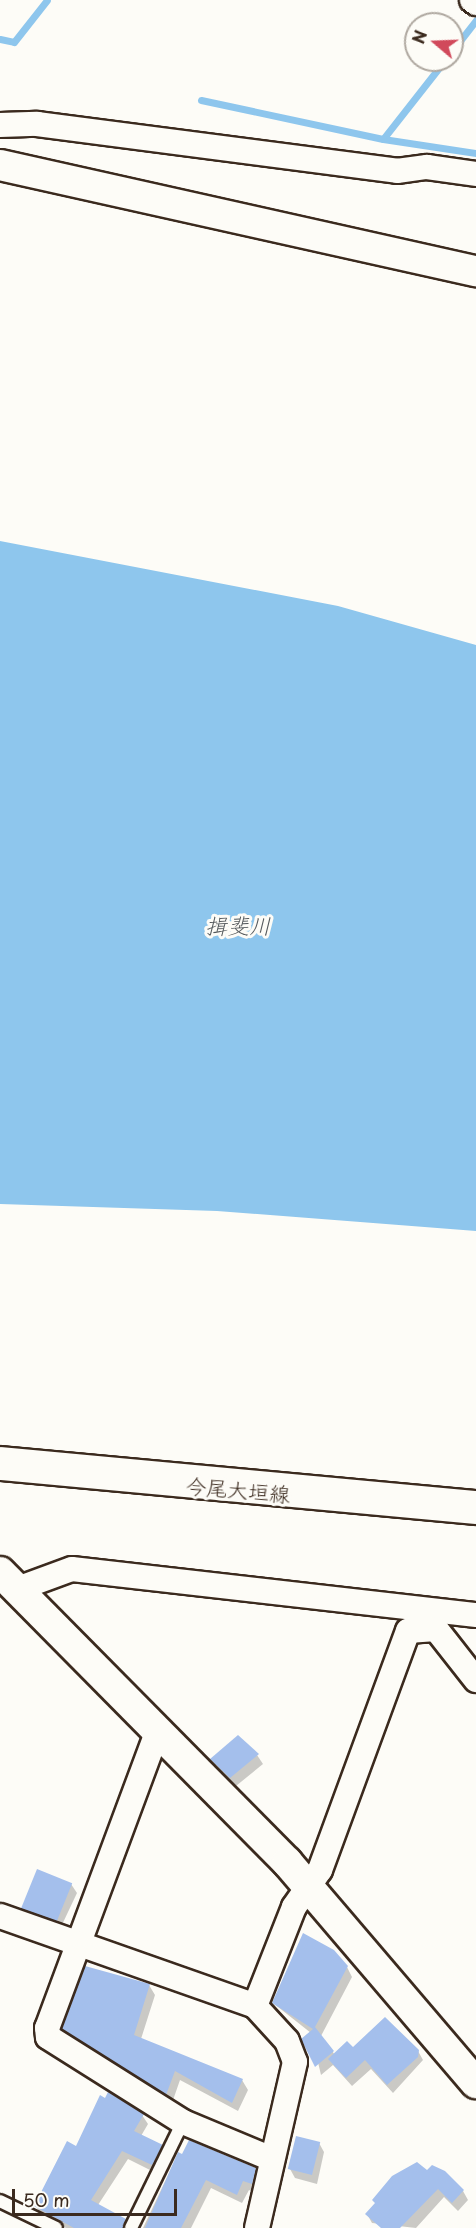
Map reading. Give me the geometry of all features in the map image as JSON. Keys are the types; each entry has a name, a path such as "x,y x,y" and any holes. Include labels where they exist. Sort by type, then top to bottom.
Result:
{"main road":[{"name":"今尾大垣線","path":"0,1463 476,1507"}],"street":[{"path":"471,0 476,3"},
{"path":"0,125 37,124 397,171 427,167 476,174"},
{"path":"0,165 476,271"},
{"path":"10,1580 72,1569 476,1615"},
{"path":"10,1580 307,1884 476,2084"},
{"path":"255,2006 307,1884 320,1870 408,1631 436,1629 476,1680"},
{"path":"158,1730 46,2028 48,2037 183,2122 272,2159"},
{"path":"0,1916 255,2006 287,2041 295,2062 257,2228"}],"lane":[{"path":"131,2228 183,2122"},
{"path":"0,2201 56,2228"}],"water":[{"name":"揖斐川","path":"0,541 338,606 476,645 476,1231 217,1211 0,1204"}],"building":[{"path":"238,1735 259,1754 230,1778 210,1759"},
{"path":"37,1869 72,1883 56,1923 21,1909"},
{"path":"303,1933 334,1950 348,1966 315,2027 334,2051 315,2067 301,2039 313,2029 272,2003"},
{"path":"85,1966 150,1984 134,2035 243,2079 232,2103 175,2071 166,2095 62,2029"},
{"path":"385,2017 419,2050 418,2057 387,2085 365,2060 346,2078 328,2059 347,2041 353,2047"},
{"path":"108,2092 144,2114 134,2131 163,2145 152,2165 122,2151 91,2200 126,2219 123,2228 74,2228 34,2206 67,2141 76,2146 100,2095 105,2098"},
{"path":"296,2136 320,2142 312,2175 288,2169"},
{"path":"189,2140 256,2168 252,2184 243,2181 237,2195 206,2180 181,2228 145,2228 178,2152 182,2154"},
{"path":"417,2162 427,2170 432,2165 445,2171 464,2190 452,2203 438,2189 400,2228 381,2228 365,2214 375,2203 372,2200 392,2176"}],"waterway":[{"path":"0,39 14,42 47,0"},
{"path":"464,36 476,20"},
{"path":"436,72 383,139 476,153"},
{"path":"201,100 383,139"}]}
